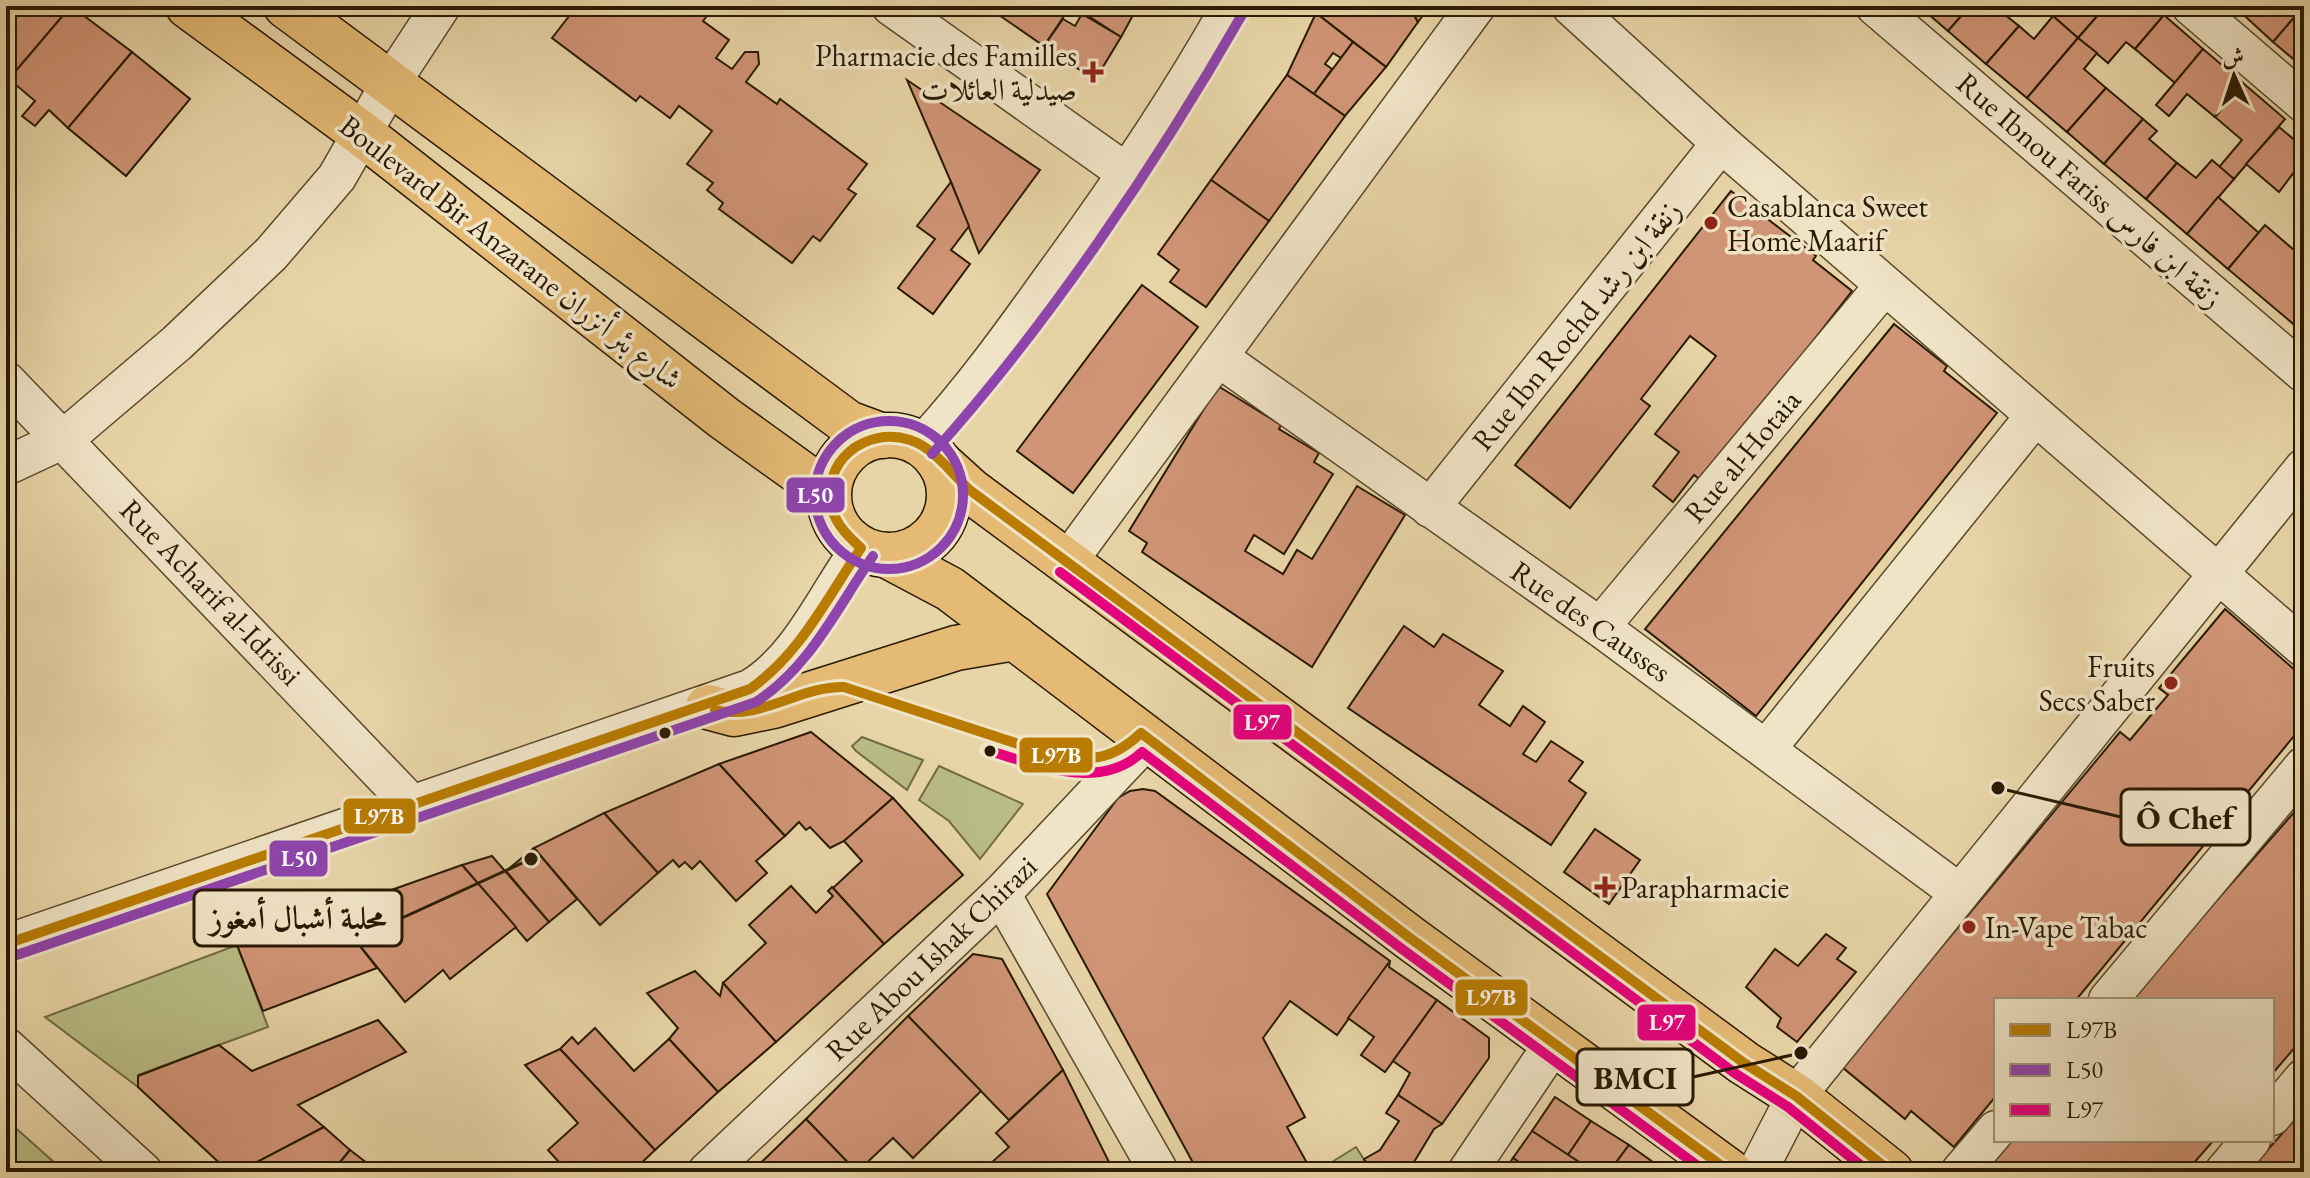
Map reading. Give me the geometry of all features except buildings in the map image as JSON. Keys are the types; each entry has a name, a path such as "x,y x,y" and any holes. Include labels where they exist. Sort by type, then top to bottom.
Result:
{"main road":[{"name":"Boulevard Bir Anzarane شارع بئر أنزران","path":"188,6 361,133 724,418 806,477 829,503"},
{"name":"Boulevard Bir Anzarane شارع بئر أنزران","path":"286,6 848,423 915,448 1744,1063 1796,1096 1891,1172"},
{"path":"873,552 919,547 940,525 947,506 948,486 915,448 856,445 842,458 832,475 829,503 839,529 873,552 929,575 1730,1172"},
{"path":"708,707 734,714 773,706 971,644 1015,638"}],"street":[{"path":"6,466 64,439 177,343 271,254 337,177 390,84 441,6"},
{"path":"891,6 1128,174"},
{"path":"915,448 968,396 1128,174 1194,73 1231,6"},
{"path":"1068,561 1476,6"},
{"path":"1571,6 1884,286 2304,648"},
{"name":"Rue Ibnou Fariss زنقة ابن فارس","path":"1875,6 2304,373"},
{"path":"2191,6 2304,103"},
{"name":"Rue Ibn Rochd زنقة ابن رشد","path":"1430,508 1721,143"},
{"name":"Rue al-Hotaia","path":"1600,627 1884,286"},
{"name":"Rue des Causses","path":"1218,357 1600,627 1958,892"},
{"name":"Rue Acharif al-Idrissi","path":"6,381 413,806"},
{"path":"1767,748 2035,416"},
{"path":"1757,1172 1796,1096 2304,468"},
{"path":"6,944 708,707 750,689 776,668 873,552"},
{"name":"Rue Abou Ishak Chirazi","path":"707,1172 1001,894 1148,738"},
{"path":"2110,998 2304,766"},
{"path":"1001,894 1159,1172"},
{"path":"1467,1172 1554,1043"},
{"path":"6,1047 143,1172"},
{"path":"2274,1114 2304,1078"},
{"path":"1960,1172 1994,1132"},
{"path":"2224,1172 2249,1142"}],"green space":[{"path":"862,737 923,760 907,790 856,751 852,746"},
{"path":"939,766 1023,804 980,859 949,821 919,800"},
{"path":"237,945 268,1027 138,1075 138,1087 45,1017"},
{"path":"10,1123 55,1163 46,1172 6,1172 6,1127"},
{"path":"1356,1147 1372,1172 1316,1172"}],"transit line":[{"name":"L50","path":"932,454 1017,352 1099,241 1174,127 1243,13"},
{"name":"L50","path":"889,421 917,427 941,443 957,467 963,495 957,523 941,547 917,563 889,569 861,563 837,547 821,523 815,495 821,467 837,443 861,427 889,421"},
{"name":"L97B","path":"6,944 750,689 799,642 861,548 840,526 832,509 830,492 840,462 863,443 894,437 910,440 927,449 971,491 1744,1063 1796,1096 1891,1172"},
{"name":"L50","path":"11,957 756,702 775,688 807,654 873,556"},
{"name":"L97","path":"1060,572 1736,1074 1788,1107 1869,1172"},
{"name":"L97B","path":"715,710 748,711 811,692 844,687 1049,754 1098,757 1119,750 1141,733 1410,938 1730,1172"},
{"name":"L97","path":"987,750 1047,768 1087,773 1107,771 1125,764 1142,752 1402,949 1706,1172"}],"place":[{"name":"Pharmacie des Familles صيدلية العائلات","path":"1093,72"},
{"name":"Casablanca Sweet Home Maarif","path":"1711,223"},
{"name":"Fruits Secs Saber","path":"2171,683"},
{"name":"Ô Chef","path":"1998,788"},
{"name":"محلبة أشبال أمغوز","path":"531,859"},
{"name":"Parapharmacie","path":"1605,887"},
{"name":"In-Vape Tabac","path":"1969,927"},
{"name":"BMCI","path":"1801,1053"}]}
